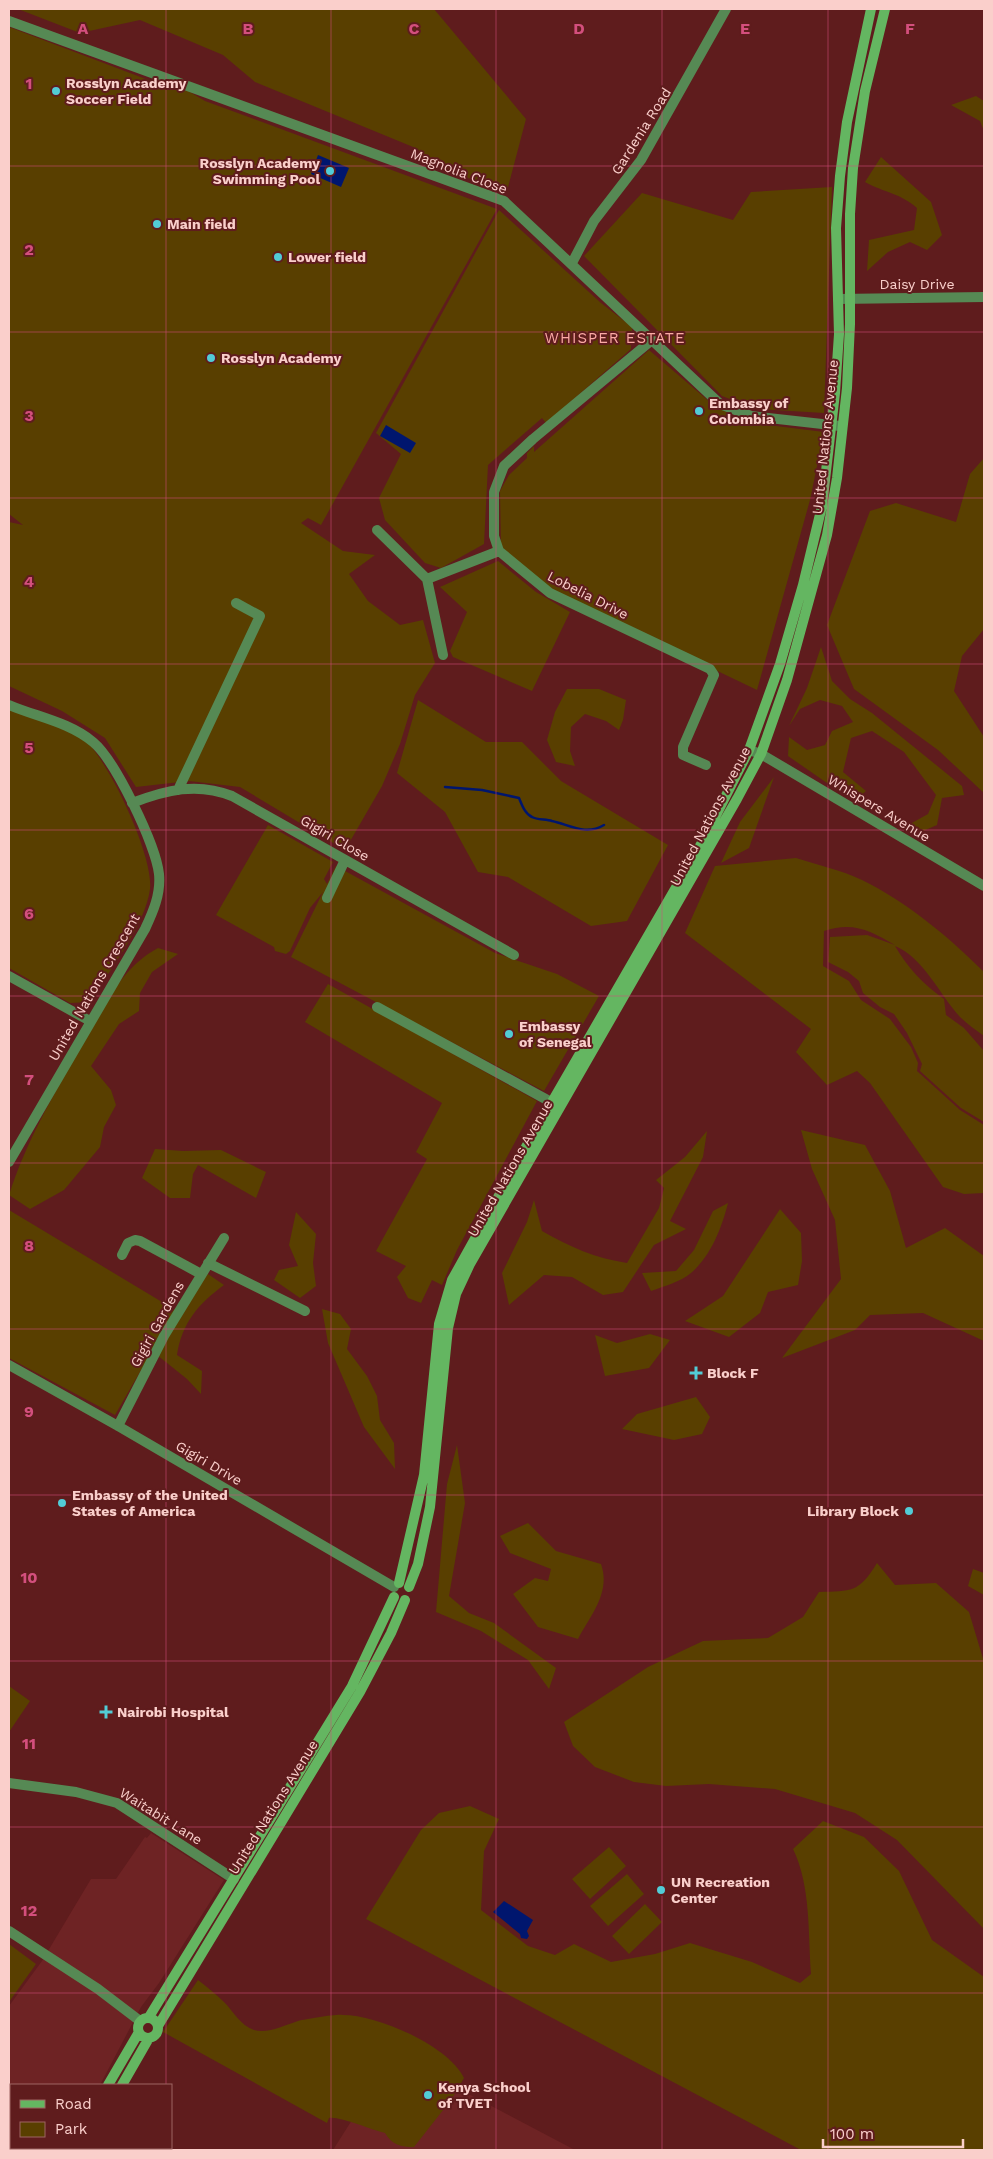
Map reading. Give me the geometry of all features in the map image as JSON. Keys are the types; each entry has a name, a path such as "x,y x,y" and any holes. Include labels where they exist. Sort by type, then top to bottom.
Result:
{"street":[{"name":"Gardenia Road","path":"572,263 594,221 641,160 726,9"},
{"name":"United Nations Avenue","path":"109,2084 142,2023 234,1879 352,1686 399,1588 418,1564 430,1507 447,1337 456,1294 470,1264 704,839 749,750 780,664 803,585 822,506 847,381 850,309 844,299 836,228 847,122 872,9"},
{"name":"United Nations Avenue","path":"399,1588 424,1475 439,1324 445,1299 465,1254 552,1102 598,1032 704,860 761,754 787,680 827,534 837,426 839,334 844,299 857,140 864,91 885,9"},
{"name":"Magnolia Close","path":"9,21 504,201 720,404 751,416 837,426"},
{"name":"Daisy Drive","path":"844,299 984,297"},
{"path":"426,579 499,552 493,528 494,492 504,466 532,439 652,340"},
{"path":"377,530 426,579 443,655"},
{"name":"Lobelia Drive","path":"499,552 550,593 710,669 714,675 711,686 682,747 682,754 706,765"},
{"path":"178,790 260,616 236,603"},
{"name":"United Nations Crescent","path":"9,705 60,723 95,744 113,767 132,803 157,864 159,886 156,902 144,932 9,1162"},
{"name":"Whispers Avenue","path":"749,750 761,754 984,886"},
{"name":"Gigiri Close","path":"132,803 165,791 196,787 215,789 232,796 514,955"},
{"path":"327,898 345,860"},
{"path":"9,976 90,1022"},
{"path":"377,1007 552,1102"},
{"name":"Gigiri Gardens","path":"118,1426 164,1336 224,1238"},
{"path":"122,1255 128,1243 135,1240 140,1241 201,1274"},
{"path":"208,1263 305,1311"},
{"name":"Gigiri Drive","path":"9,1365 399,1588"},
{"name":"United Nations Avenue","path":"158,2026 360,1692 410,1593 399,1588"},
{"name":"Waitabit Lane","path":"9,1783 76,1792 117,1803 234,1879"},
{"path":"9,1931 98,1989 142,2023 156,2021 158,2026 156,2034 149,2038 123,2084"},
{"path":"142,2023 142,2036 149,2038"}],"shaded area":[{"name":"Rosslyn Academy Swimming Pool","path":"318,155 349,168 341,187 311,174"},
{"path":"386,425 416,443 410,453 380,436"},
{"path":"151,1833 224,1880 159,1983 141,2007 101,2084 10,2084 10,2149 55,2149 9,2150 9,2006 42,1961 91,1879 116,1879 145,1837 147,1838"},
{"path":"504,1901 533,1920 527,1931 529,1936 527,1939 521,1938 520,1934 493,1912"},
{"name":"Kenya School of TVET","path":"421,2069 575,2150 333,2150 352,2120"}],"green space":[{"path":"18,9 434,9 526,119 507,191 429,165 418,149 255,82 223,55 140,20 80,33"},
{"name":"Rosslyn Academy","path":"9,27 172,89 188,91 205,101 497,209 321,525 308,518 301,523 343,551 375,555 349,574 368,601 400,625 423,620 435,663 415,695 400,744 382,786 345,850 240,787 189,781 136,787 105,738 62,711 9,686 9,522 23,525 9,514"},
{"path":"976,96 984,101 984,131 980,121 951,105"},
{"path":"881,157 931,202 942,235 927,250 910,242 888,252 867,271 869,240 914,230 917,208 905,199 865,182"},
{"path":"832,187 824,413 756,409 722,396 584,256 642,193 733,220 751,192"},
{"path":"499,210 601,303 632,327 632,332 637,337 631,342 631,349 546,423 542,418 488,465 484,544 441,568 425,563 385,520 379,498 401,454 376,433"},
{"path":"649,350 711,403 743,422 824,432 810,500 757,690 553,592 501,549 500,491 509,475 527,458 527,453 534,446 534,452"},
{"path":"984,458 984,629 962,656 954,691 984,737 984,793 938,750 854,689 827,625 870,511 896,503 956,522 970,474"},
{"path":"498,561 536,592 570,612 532,691 453,657 450,651 467,612 440,587"},
{"path":"821,647 832,681 850,699 872,713 962,786 964,795 942,798 937,825 923,831 910,824 928,814 936,795 904,752 872,731 851,738 843,772 866,791 857,799 827,783 788,756 789,737 807,750 825,745 832,731 853,722 842,706 820,700 800,709 789,726 807,688"},
{"path":"567,689 599,689 626,700 623,720 619,730 606,721 585,714 571,727 570,751 575,766 556,762 547,740 555,712"},
{"path":"418,700 486,742 522,742 561,781 668,845 627,921 591,926 508,877 478,872 445,812 397,773"},
{"path":"9,709 60,727 83,738 105,766 116,786 145,854 150,889 142,917 126,947 90,1002 70,1003 9,968"},
{"path":"774,777 749,848 721,863 740,822"},
{"path":"268,825 333,862 324,879 327,884 336,866 495,953 557,974 599,996 544,1091 291,957 323,892 310,908 290,951 286,954 275,951 274,947 216,915"},
{"path":"796,858 838,870 879,889 927,921 984,972 984,1036 960,1017 923,968 914,959 895,946 916,975 944,999 946,1015 964,1028 984,1051 984,1122 961,1108 920,1071 922,1064 907,1033 894,1014 880,1007 863,993 859,981 848,972 828,962 830,937 867,935 895,945 870,932 853,927 834,928 824,931 823,966 849,981 861,1000 890,1019 911,1047 918,1063 917,1071 960,1110 984,1125 984,1193 964,1194 943,1187 870,1083 857,1071 827,1085 796,1052 811,1029 685,933 715,866"},
{"path":"158,948 178,954 152,972 140,993 139,1011 119,1024 91,1066 111,1090 116,1105 104,1127 100,1147 64,1190 30,1209 9,1195 23,1156 60,1084 113,992 133,967"},
{"path":"328,984 537,1101 457,1250 442,1285 432,1280 421,1303 408,1298 397,1277 406,1266 376,1251 427,1159 416,1152 442,1103 305,1022"},
{"path":"801,1130 865,1145 890,1191 906,1248 945,1228 984,1256 984,1341 923,1313 870,1315 855,1330 782,1358 841,1279 835,1220 812,1169"},
{"path":"707,1131 703,1157 670,1221 686,1229 654,1245 623,1292 603,1295 572,1277 544,1275 509,1305 502,1273 527,1222 534,1200 542,1231 583,1251 627,1263 659,1208 664,1188 656,1180 685,1157"},
{"path":"155,1149 183,1151 221,1150 266,1172 256,1198 198,1165 193,1174 190,1198 170,1198 142,1178"},
{"path":"728,1203 715,1241 698,1266 682,1279 651,1291 642,1273 676,1271 694,1250 713,1211"},
{"path":"780,1209 801,1233 802,1261 798,1285 768,1292 760,1313 729,1337 685,1321 723,1296"},
{"path":"9,1210 172,1308 169,1315 208,1274 224,1285 199,1307 187,1324 179,1344 177,1355 202,1371 201,1394 187,1379 152,1351 115,1415 9,1358"},
{"path":"296,1212 316,1234 313,1263 316,1286 300,1298 274,1280 279,1270 298,1266 289,1245"},
{"path":"322,1309 340,1314 351,1329 347,1349 367,1376 377,1396 380,1420 394,1443 395,1469 364,1427 328,1343"},
{"path":"650,1334 670,1340 649,1368 605,1376 595,1335 617,1343"},
{"path":"696,1397 710,1417 702,1434 674,1440 622,1429 637,1414"},
{"path":"457,1445 465,1503 449,1596 469,1613 494,1623 556,1668 549,1689 528,1660 481,1631 436,1612 447,1484"},
{"path":"528,1523 556,1551 601,1564 603,1574 602,1594 578,1639 538,1627 513,1594 535,1578 548,1581 551,1569 510,1553 500,1536"},
{"path":"877,1563 895,1585 936,1583 969,1612 984,1662 984,1929 897,1840 855,1813 775,1789 709,1784 666,1786 634,1782 595,1767 573,1746 564,1722 648,1667 703,1641 768,1638 803,1617 819,1592 847,1590 859,1585 871,1573"},
{"path":"973,1569 984,1573 984,1595 968,1586"},
{"path":"9,1686 30,1701 9,1732"},
{"path":"470,1806 499,1819 484,1851 481,1910 528,1946 555,1955 574,1944 611,1962 655,1954 690,1943 752,1962 800,1983 811,1974 809,1926 803,1878 793,1849 823,1821 864,1837 899,1871 932,1940 984,1977 984,2150 801,2150 366,1919 421,1830 439,1813"},
{"path":"609,1847 626,1866 590,1899 572,1879"},
{"path":"627,1874 644,1894 608,1926 590,1906"},
{"path":"645,1904 662,1922 629,1954 612,1936"},
{"path":"9,1944 36,1964 9,2002"},
{"path":"198,1980 221,1999 241,2022 254,2030 271,2030 298,2021 328,2016 358,2016 393,2026 411,2034 444,2055 456,2066 464,2078 451,2100 414,2147 397,2144 385,2133 348,2121 329,2118 327,2123 163,2032"}],"waterway":[{"path":"445,787 482,790 519,798 526,812 536,819 550,820 584,830 591,830 604,825"}],"place":[{"name":"Rosslyn Academy Soccer Field","path":"56,91"},
{"name":"Rosslyn Academy Swimming Pool","path":"330,171"},
{"name":"Main field","path":"157,224"},
{"name":"Lower field","path":"278,257"},
{"name":"Rosslyn Academy","path":"211,358"},
{"name":"Embassy of Colombia","path":"699,411"},
{"name":"Embassy of Senegal","path":"509,1034"},
{"name":"Block F","path":"696,1373"},
{"name":"Embassy of the United States of America","path":"62,1503"},
{"name":"Library Block","path":"909,1511"},
{"name":"Nairobi Hospital","path":"106,1712"},
{"name":"UN Recreation Center","path":"661,1890"},
{"name":"Kenya School of TVET","path":"428,2095"}],"district":[{"name":"WHISPER ESTATE","path":"615,338"}]}
